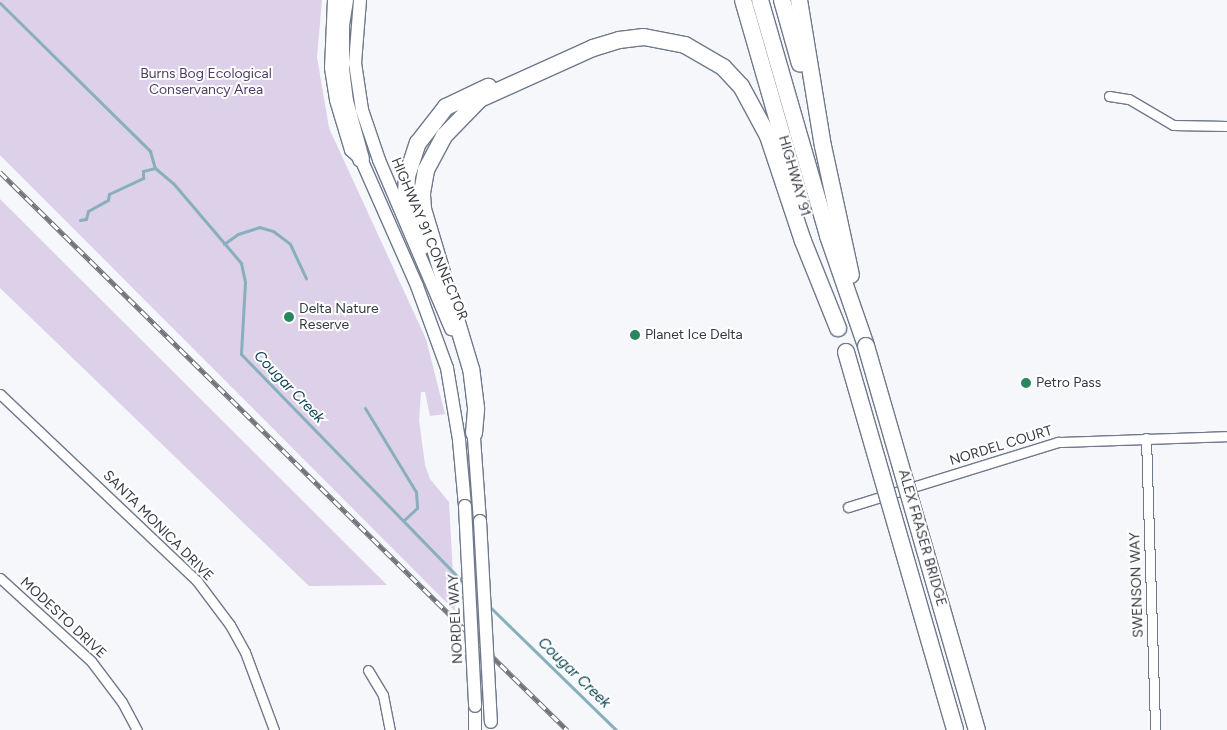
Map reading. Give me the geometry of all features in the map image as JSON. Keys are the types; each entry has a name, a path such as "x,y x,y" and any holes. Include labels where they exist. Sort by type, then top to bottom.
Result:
{"highway":[{"path":"345,0 341,24 341,69 345,101 361,158"},
{"name":"HIGHWAY 91","path":"743,0 846,352"},
{"name":"HIGHWAY 91","path":"760,0 828,236 866,346"},
{"path":"782,0 823,146"},
{"path":"799,0 823,146 866,346"},
{"path":"474,434 476,408 471,369 427,226 422,193 434,151 458,118 480,99 593,48 644,37 685,45 723,67 741,86 768,136 803,241 838,328"},
{"path":"430,273 427,255 406,194 407,176 418,143 446,107 497,84 514,84"},
{"name":"ALEX FRASER BRIDGE","path":"866,346 977,730"},
{"name":"ALEX FRASER BRIDGE","path":"846,352 955,730"}],"main road":[{"path":"334,0 331,42 336,100 351,150 361,158"},
{"name":"HIGHWAY 91 CONNECTOR","path":"360,0 355,56 362,110 379,160 430,273 456,343 474,434 491,726"},
{"name":"NORDEL WAY","path":"361,158 417,286 447,368 459,440 465,506 476,730"}],"street":[{"path":"1109,96 1129,99 1173,125 1227,126"},
{"name":"SANTA MONICA DRIVE","path":"0,394 168,551 215,603 245,652 274,730"},
{"name":"NORDEL COURT","path":"848,507 1058,442 1227,436"},
{"name":"SWENSON WAY","path":"1146,438 1155,730"},
{"name":"MODESTO DRIVE","path":"0,578 91,661 122,702 137,730"},
{"path":"368,670 383,695 390,730"}],"green space":[{"name":"Delta Nature Reserve","path":"0,0 322,0 317,57 329,128 426,339 445,414 430,416 425,392 421,392 419,420 425,465 430,479 449,502 455,611 0,155"},
{"path":"0,199 387,585 309,586 0,288"}],"waterway":[{"name":"Cougar Creek","path":"0,3 150,151 155,168 173,183 241,263 245,282 241,354 465,584"},
{"path":"80,220 86,219 88,211 108,200 109,194 143,178 143,171 155,168"},
{"path":"224,244 238,234 259,227 273,231 290,244 306,278"},
{"path":"365,408 416,492 417,508 404,520"},
{"name":"Cougar Creek","path":"490,607 616,730"}],"railway":[{"path":"0,172 567,730"}],"place":[{"name":"Delta Nature Reserve","path":"289,317"},
{"name":"Planet Ice Delta","path":"635,335"},
{"name":"Petro Pass","path":"1026,383"}],"park label":[{"name":"Burns Bog Ecological Conservancy Area","path":"206,82"}]}
